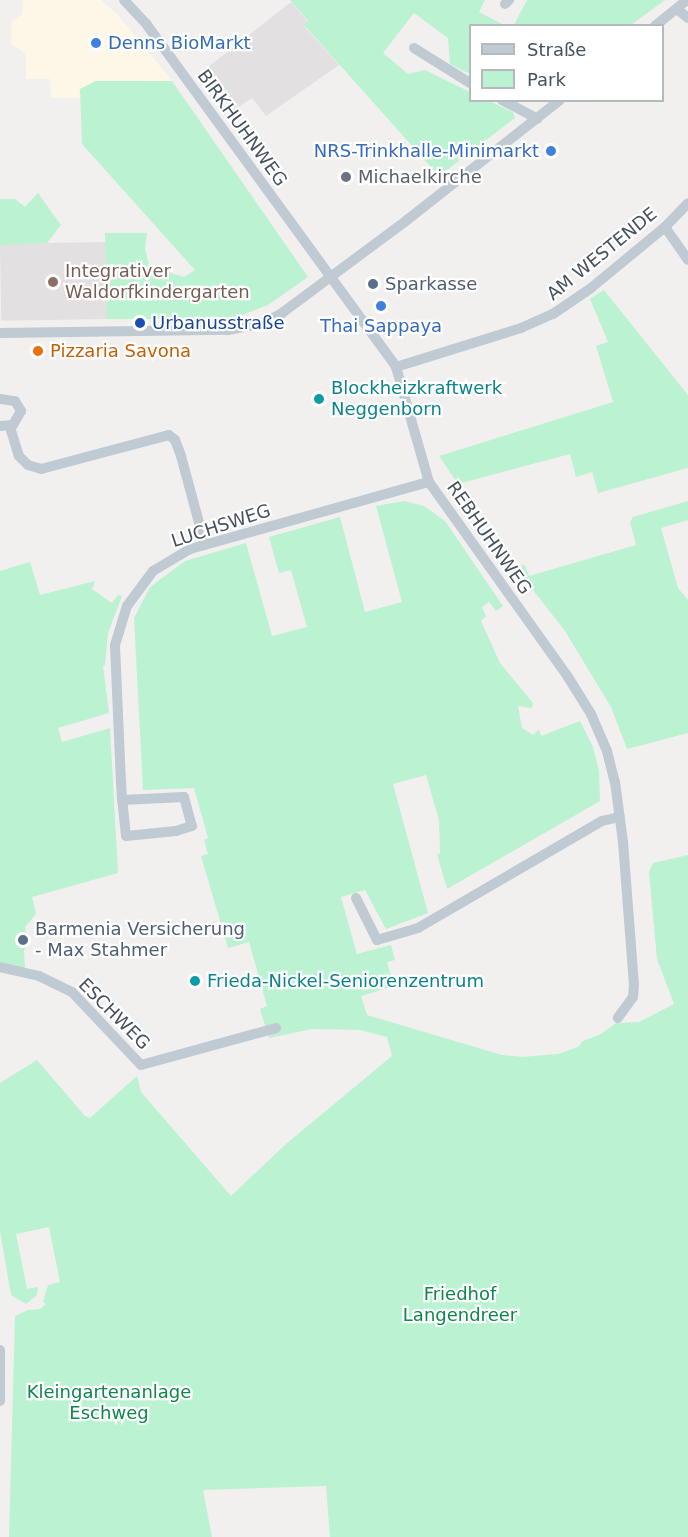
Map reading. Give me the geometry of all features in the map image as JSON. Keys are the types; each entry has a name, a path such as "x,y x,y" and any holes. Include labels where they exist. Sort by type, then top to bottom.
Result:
{"street":[{"name":"BIRKHUHNWEG","path":"124,0 154,33 330,278"},
{"path":"658,24 687,0"},
{"path":"676,9 688,18"},
{"path":"414,48 469,82"},
{"path":"506,102 537,119"},
{"path":"0,333 245,329 282,314 558,102"},
{"name":"AM WESTENDE","path":"396,367 521,328 553,314 591,288 665,227 688,203"},
{"path":"665,227 688,260"},
{"name":"REBHUHNWEG","path":"330,278 396,367 429,482 588,708 607,751 620,816 634,984 633,997 618,1018"},
{"path":"0,399 10,398 19,405 20,418 5,426 19,456 28,465 41,469 169,435 175,440 181,456 205,545"},
{"name":"LUCHSWEG","path":"122,800 184,797 192,826 177,831 126,836 122,800 114,660 119,626 132,597 153,571 181,554 205,545 429,482"},
{"path":"356,898 377,940 418,928 602,821 620,816"},
{"name":"ESCHWEG","path":"0,967 39,976 72,992 141,1065 276,1028"},
{"path":"0,1350 0,1401"}],"shaded area":[{"path":"23,0 101,0 119,16 172,81 96,81 80,89 79,98 51,98 50,79 26,79 26,54 11,44 12,21 22,14"},
{"path":"291,2 308,22 304,26 339,65 266,116 252,98 233,111 203,71"},
{"name":"Integrativer Waldorfkindergarten","path":"106,242 107,319 1,321 0,244"}],"green space":[{"path":"290,0 485,0 479,12 502,24 469,24 469,74 450,64 448,38 414,13 383,53 408,74 425,70 469,92 469,102 491,102 513,112 515,118 439,176 304,25 308,21"},
{"path":"527,0 665,0 632,24 515,24"},
{"path":"96,81 172,81 308,277 268,305 232,319 107,319 105,233 147,233 145,248 149,266 184,277 195,270 82,144 80,89"},
{"path":"38,193 61,225 47,243 0,245 0,199 15,199 25,207"},
{"path":"604,290 688,395 688,468 598,493 592,472 576,477 570,454 458,484 439,456 613,402 596,346 608,342 590,299"},
{"path":"404,501 424,506 445,521 503,606 496,611 489,602 482,607 486,616 481,621 500,663 533,703 532,708 518,706 522,728 533,735 539,729 541,736 580,721 593,747 599,771 600,801 447,889 437,854 440,853 439,820 426,775 393,784 428,913 386,929 365,890 341,897 357,954 391,945 395,960 387,962 394,986 361,996 367,1015 502,1055 522,1057 558,1054 578,1047 583,1041 601,1034 616,1023 639,1022 674,1004 657,959 649,872 653,863 688,855 688,1537 330,1537 326,1486 203,1490 212,1537 9,1537 15,1316 28,1310 40,1309 46,1304 43,1302 48,1285 60,1282 49,1227 16,1234 27,1289 38,1287 37,1295 26,1304 11,1295 0,1231 0,1083 37,1060 85,1116 90,1118 137,1076 141,1092 231,1196 286,1144 392,1056 387,1037 360,1030 312,1029 269,1038 260,1009 267,1006 249,942 228,948 201,856 208,854 204,840 208,838 194,788 143,790 134,618 150,587 185,561 246,543 272,636 307,627 291,570 279,573 269,537 340,517 365,612 402,602 376,506"},
{"path":"688,501 688,520 661,528 678,588 688,600 688,733 627,749 611,707 565,631 515,567 525,565 529,576 636,545 630,522 633,517"},
{"path":"30,562 40,595 95,581 92,589 112,603 118,595 122,596 108,633 105,665 103,666 109,713 58,728 62,742 110,728 118,873 32,897 36,914 25,927 28,944 24,950 25,969 0,965 0,571"}],"place":[{"name":"Denns BioMarkt","path":"96,43"},
{"name":"NRS-Trinkhalle-Minimarkt","path":"551,151"},
{"name":"Michaelkirche","path":"346,177"},
{"name":"Integrativer Waldorfkindergarten","path":"53,282"},
{"name":"Sparkasse","path":"373,284"},
{"name":"Thai Sappaya","path":"381,306"},
{"name":"Urbanusstraße","path":"140,323"},
{"name":"Pizzaria Savona","path":"38,351"},
{"name":"Blockheizkraftwerk Neggenborn","path":"319,399"},
{"name":"Barmenia Versicherung - Max Stahmer","path":"23,940"},
{"name":"Frieda-Nickel-Seniorenzentrum","path":"195,981"}],"park label":[{"name":"Friedhof Langendreer","path":"460,1305"},
{"name":"Kleingartenanlage Eschweg","path":"109,1403"}]}
